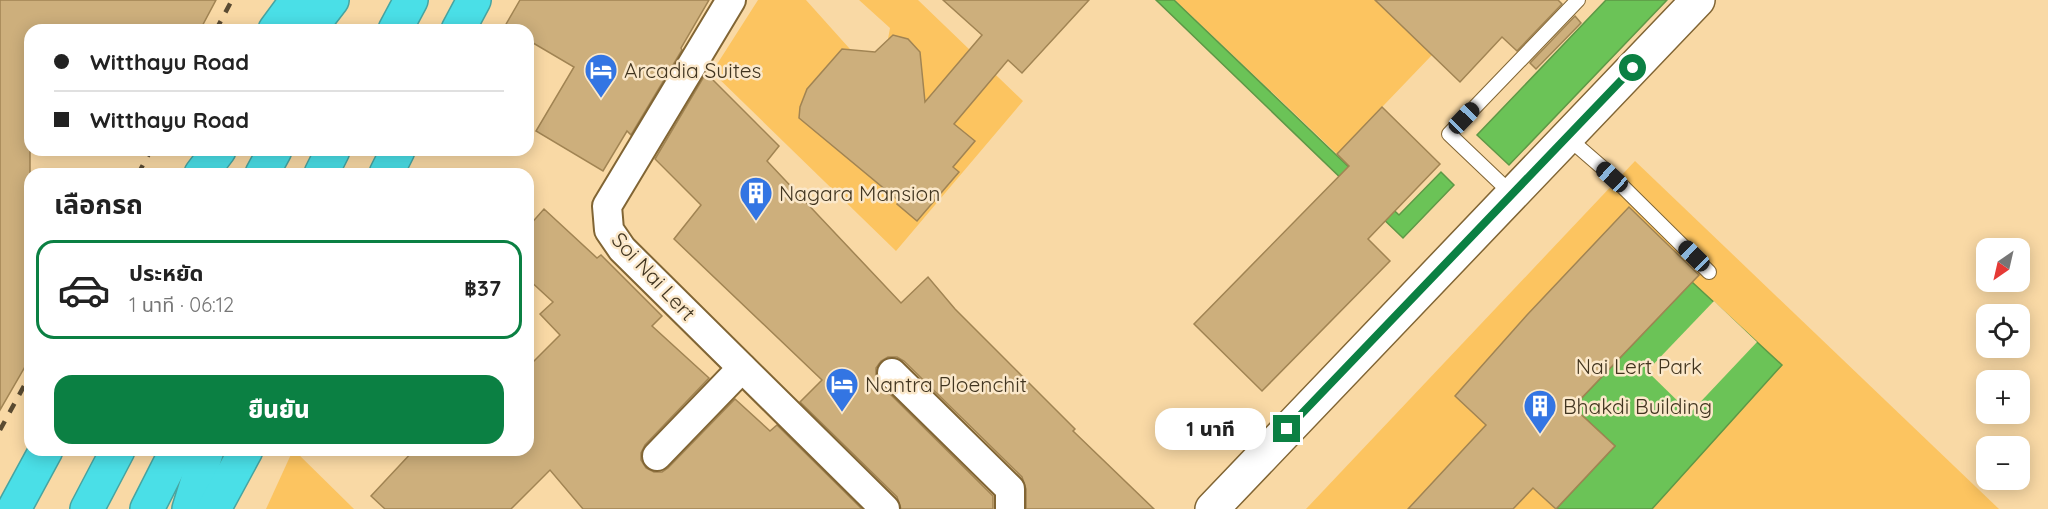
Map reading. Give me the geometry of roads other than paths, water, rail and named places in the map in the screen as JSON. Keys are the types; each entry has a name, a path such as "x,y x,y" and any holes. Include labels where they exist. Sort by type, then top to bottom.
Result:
{"highway":[{"path":"264,24 277,0"},
{"path":"279,24 297,0"},
{"path":"314,24 332,0"},
{"path":"340,24 353,0"},
{"path":"390,24 403,0"},
{"path":"398,24 411,0"},
{"path":"461,24 474,0"},
{"path":"14,509 43,456"},
{"path":"36,509 60,456"},
{"path":"87,509 115,456"},
{"path":"147,509 174,456"},
{"path":"189,509 205,456"},
{"path":"214,509 243,456"}],"street":[{"name":"Soi Nai Lert","path":"731,0 607,206 609,230 622,249 885,509"},
{"path":"1212,509 1698,0"},
{"path":"657,456 742,368"},
{"path":"892,373 1010,489 1010,509"}],"lane":[{"path":"1512,194 1449,134 1578,0"},
{"path":"1567,136 1709,272"}],"railway":[{"path":"219,24 232,0"},
{"path":"141,168 148,156"},
{"path":"0,430 24,386"}],"place":[{"name":"Arcadia Suites","path":"601,99"},
{"name":"Nagara Mansion","path":"756,222"},
{"name":"Nantra Ploenchit","path":"842,413"},
{"name":"Bhakdi Building","path":"1540,435"}],"park label":[{"name":"Nai Lert Park","path":"1639,366"}]}
